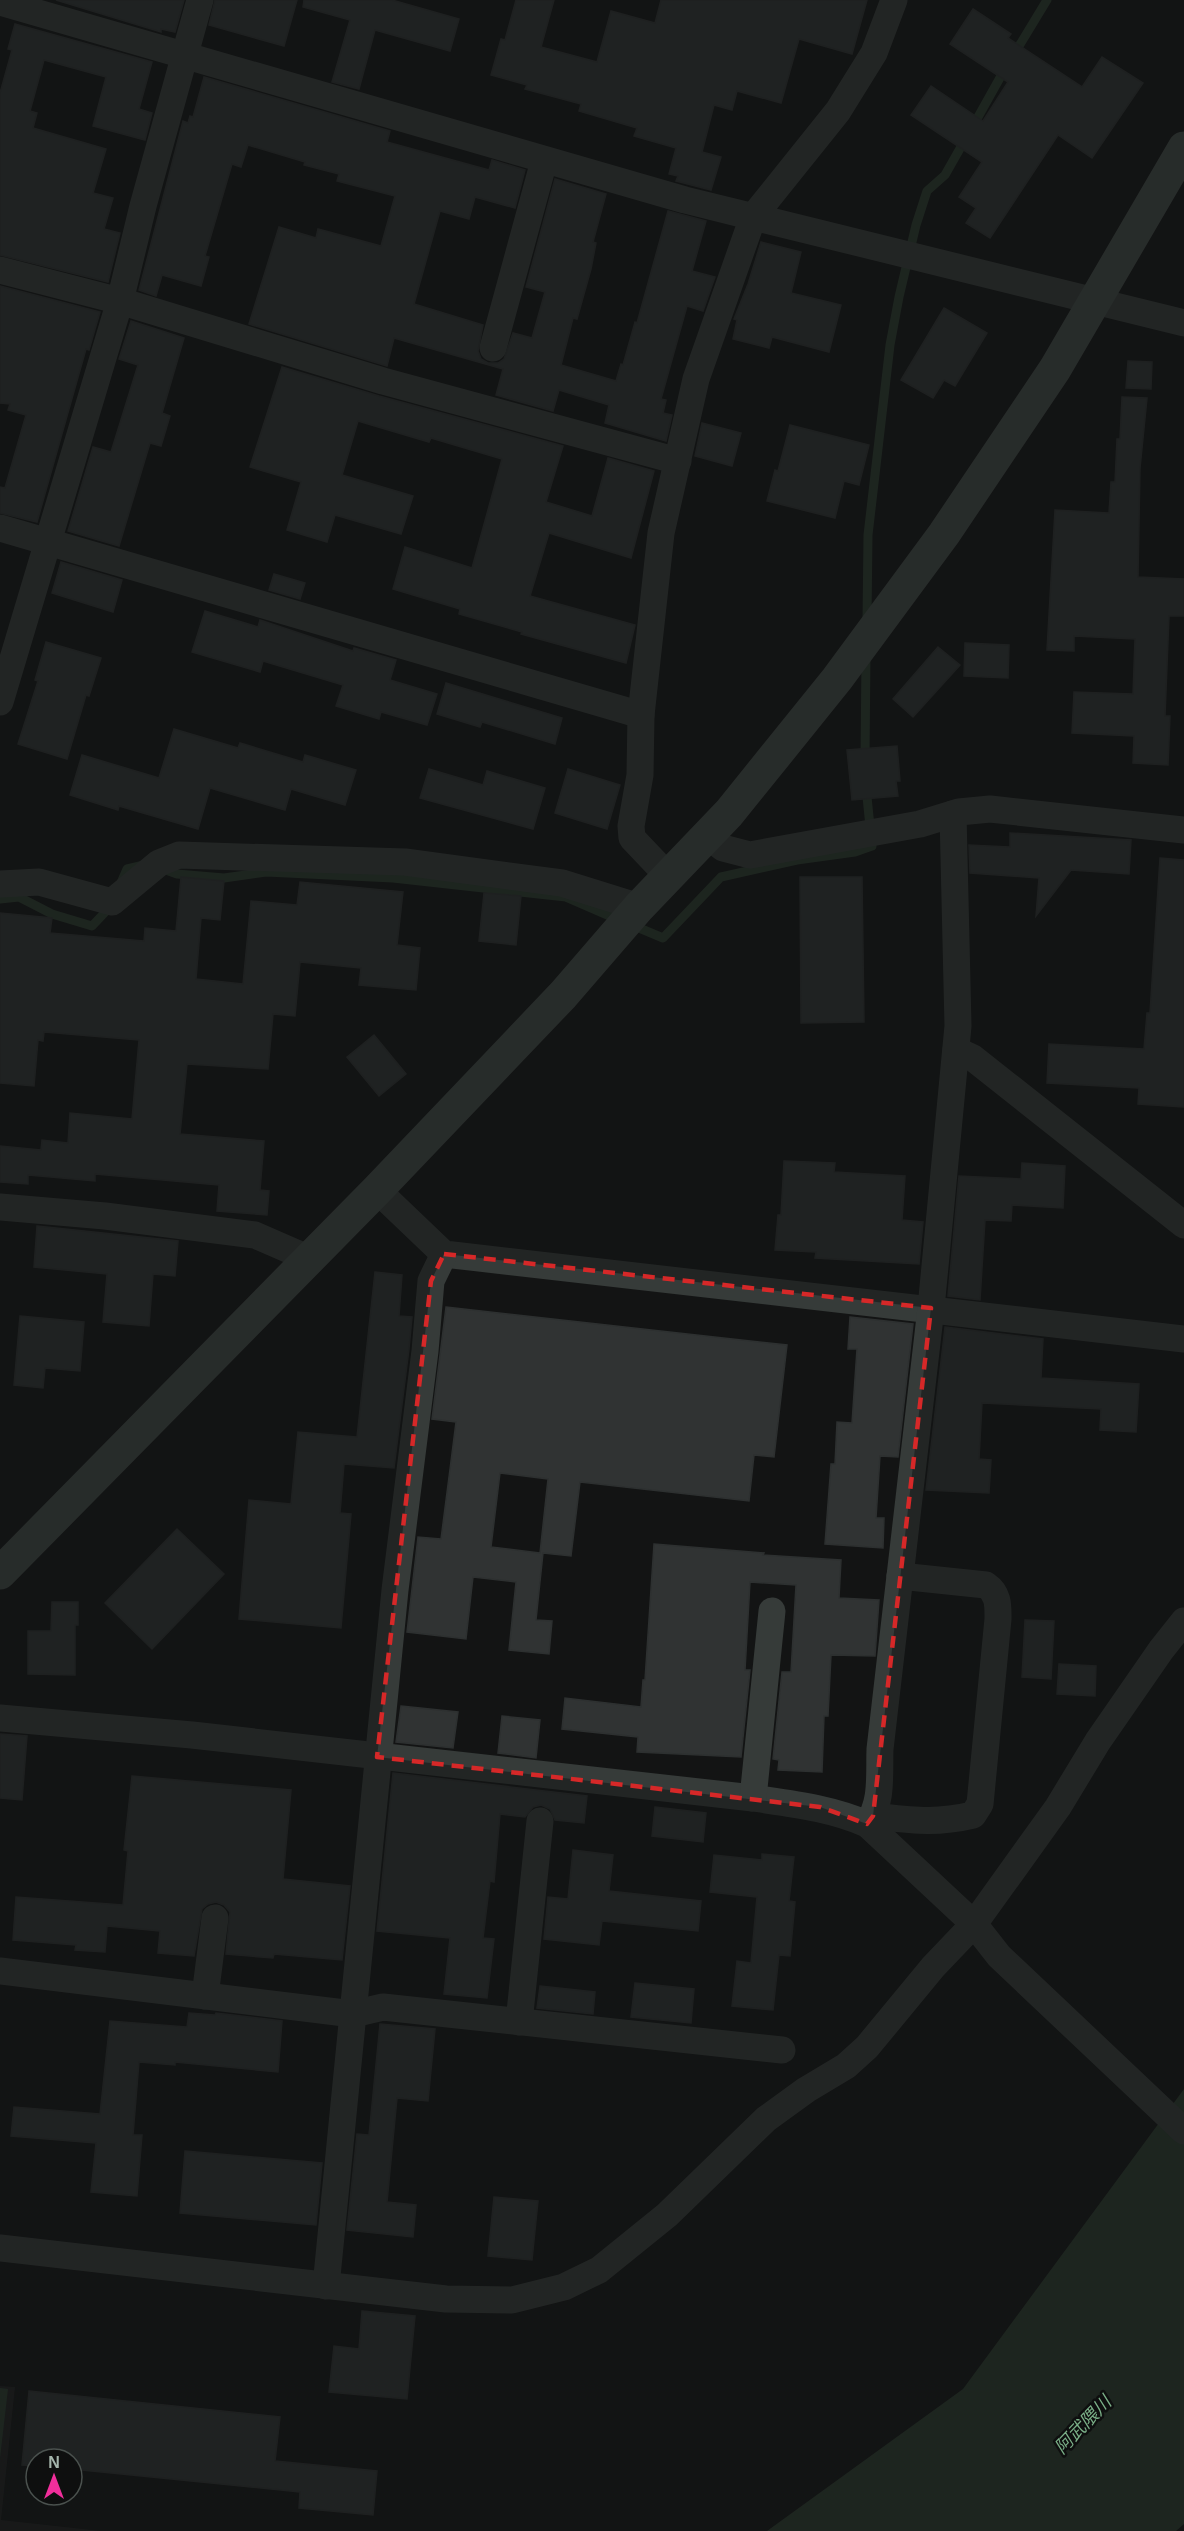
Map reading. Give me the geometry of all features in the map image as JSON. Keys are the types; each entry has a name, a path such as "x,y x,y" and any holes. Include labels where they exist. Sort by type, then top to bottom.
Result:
{"street":[{"path":"0,702 120,301 183,56 200,0"},
{"path":"669,878 632,838 632,815 640,775 641,715 661,533 696,379 753,217 838,111 874,53 894,0"},
{"path":"0,2 544,161 753,217 1184,323"},
{"path":"0,1573 377,1190 563,995 639,907 709,837 837,679 944,534 1055,369 1184,148"},
{"path":"493,348 544,161"},
{"path":"0,270 120,301 383,381 678,461"},
{"path":"0,528 641,715"},
{"path":"709,837 723,848 750,855 920,824 953,814 990,809 1184,830"},
{"path":"870,1820 878,1797 880,1749 931,1308 956,1050 958,989 953,814"},
{"path":"0,884 39,882 112,902 159,863 179,855 393,861 461,868 562,883 639,907"},
{"path":"956,1050 973,1058 1184,1225"},
{"path":"377,1190 444,1254 931,1308 1184,1339"},
{"path":"0,1207 105,1216 255,1235 310,1258"},
{"path":"326,2286 377,1757 431,1281 444,1254"},
{"path":"0,1718 192,1735 753,1798 820,1807 870,1820 931,1822 973,1815 981,1804 998,1619 996,1596 993,1590 986,1585 900,1576"},
{"path":"753,1798 772,1611"},
{"path":"0,2248 446,2299 512,2300 564,2287 599,2270 667,2216 766,2119 806,2090 846,2066 867,2047 933,1967 974,1924 1058,1807 1098,1741 1161,1650 1184,1621"},
{"path":"870,1820 974,1924 999,1956 1184,2131"},
{"path":"519,2022 540,1821"},
{"path":"205,1995 214,1918"},
{"path":"0,1971 353,2014 383,2007 783,2050"}],"highlighted area":[{"path":"444,1254 931,1308 873,1816 867,1824 820,1807 377,1757 431,1281"}],"shaded area":[{"path":"0,2386 15,2387 1,2520 101,2531 0,2531"}],"water":[{"name":"阿武隈川","path":"1184,2089 1184,2524 1176,2531 767,2531 963,2389"},
{"path":"0,2388 8,2389 0,2458"}],"building":[{"path":"56,0 184,0 175,32 161,29 161,32"},
{"path":"215,0 297,0 284,46 209,25"},
{"path":"304,0 392,0 459,19 450,51 375,30 359,89 332,82 350,20 303,7"},
{"path":"516,0 554,0 541,47 597,62 611,11 655,23 661,0 867,0 852,54 799,39 781,103 737,91 732,110 714,105 702,152 721,157 711,190 676,181 678,176 669,174 676,148 634,136 637,128 579,111 581,104 525,89 527,85 491,75 501,39 505,40"},
{"path":"973,9 1011,34 1008,38 1082,87 1102,57 1143,83 1092,158 1058,135 990,238 966,223 976,208 959,197 982,162 911,115 931,86 983,121 1008,82 950,44"},
{"path":"15,24 152,62 139,109 152,113 145,140 93,126 106,77 44,60 30,111 37,113 33,128 106,149 93,193 113,198 104,229 120,233 108,282 0,255 0,93 12,50 8,49"},
{"path":"204,77 390,131 387,142 489,170 492,160 525,170 515,208 475,197 469,219 440,211 414,304 483,325 478,351 481,359 488,363 498,363 504,359 513,333 532,338 545,292 526,287 555,179 606,194 593,242 596,243 591,269 577,319 573,318 561,365 616,381 635,322 637,323 668,211 706,221 692,271 715,277 703,311 687,306 661,399 666,400 663,413 672,415 666,441 605,423 609,405 559,390 553,411 496,395 503,369 394,338 387,366 249,324 279,227 316,238 318,229 381,246 395,196 337,181 339,174 304,165 305,162 248,145 241,167 232,164 205,256 209,257 201,286 162,275 156,296 139,290 183,121 188,123 190,116 193,117"},
{"path":"761,242 801,252 791,293 841,305 829,352 772,337 769,348 733,339 737,320 734,319"},
{"path":"0,286 100,312 89,350 86,349 37,522 0,513 0,487 5,488 26,415 8,410 10,404 0,403"},
{"path":"944,308 987,333 955,386 944,380 933,398 901,380"},
{"path":"131,321 184,338 162,413 170,416 161,446 150,443 119,546 68,531 93,447 111,452 138,365 119,359"},
{"path":"1128,361 1152,362 1151,389 1126,388"},
{"path":"282,367 563,446 546,502 592,516 608,458 654,471 631,558 549,533 530,596 635,625 626,663 521,634 522,632 459,614 460,609 393,589 405,547 472,568 502,459 431,438 429,442 358,421 342,475 413,496 401,534 335,515 327,542 287,530 301,482 250,467"},
{"path":"1122,397 1147,398 1140,468 1138,577 1184,579 1184,616 1169,616 1165,716 1170,716 1168,765 1133,763 1134,736 1072,733 1074,692 1133,694 1135,639 1074,636 1074,651 1047,650 1055,510 1109,513 1111,482 1115,482 1117,439 1120,439"},
{"path":"702,423 741,433 732,466 695,456"},
{"path":"790,425 869,445 859,485 844,481 835,518 767,501 775,470 778,471"},
{"path":"61,562 122,580 113,612 52,593"},
{"path":"274,574 305,583 300,599 269,590"},
{"path":"205,611 258,627 260,620 353,651 354,648 396,660 390,680 437,694 427,725 381,712 379,719 336,706 343,685 263,661 260,672 192,652"},
{"path":"46,642 101,658 89,696 86,695 67,759 18,744 38,681 35,680"},
{"path":"965,643 1009,645 1008,678 964,676"},
{"path":"938,647 960,665 913,717 893,699"},
{"path":"446,683 562,718 555,744 482,722 480,727 437,714"},
{"path":"174,729 238,748 240,743 303,762 305,755 356,770 345,805 291,789 285,810 210,788 198,829 119,806 118,810 70,795 82,755 159,778"},
{"path":"897,746 900,781 896,781 898,796 852,800 847,750"},
{"path":"429,769 483,785 487,771 545,788 533,829 420,798"},
{"path":"568,769 620,785 607,829 555,813"},
{"path":"1010,833 1131,840 1129,874 1071,870 1036,916 1039,878 970,873 969,845 1010,847"},
{"path":"1160,858 1184,860 1184,1107 1138,1104 1139,1088 1047,1083 1049,1044 1144,1049 1147,1013 1150,1013"},
{"path":"181,877 224,881 220,920 201,918 196,979 243,984 251,901 297,905 300,882 403,892 397,945 420,948 416,990 359,985 361,968 300,962 295,1016 273,1014 268,1069 187,1064 180,1134 264,1141 260,1190 269,1191 267,1215 217,1211 219,1185 95,1174 95,1181 28,1175 28,1184 0,1182 0,1146 41,1150 42,1140 68,1143 70,1113 132,1119 139,1040 44,1032 43,1041 38,1040 34,1086 0,1083 0,913 52,918 50,933 144,941 145,928 176,931"},
{"path":"800,877 862,877 864,1022 801,1023"},
{"path":"484,893 521,896 516,945 479,941"},
{"path":"374,1035 406,1074 379,1096 347,1057"},
{"path":"784,1161 835,1163 834,1172 905,1176 902,1220 923,1222 919,1264 815,1258 816,1252 775,1250 778,1215 781,1215"},
{"path":"1022,1163 1065,1166 1063,1208 1012,1205 1011,1221 985,1220 980,1300 948,1296 959,1176 1021,1179"},
{"path":"37,1226 178,1241 175,1276 153,1274 149,1326 103,1322 107,1274 34,1267"},
{"path":"375,1272 402,1275 399,1316 412,1317 409,1349 394,1468 344,1464 340,1513 351,1514 341,1628 239,1619 249,1500 291,1504 298,1432 357,1437"},
{"path":"446,1307 787,1345 774,1457 754,1455 749,1501 580,1482 571,1556 543,1553 536,1620 552,1621 549,1654 509,1650 516,1582 473,1577 466,1639 407,1632 418,1537 441,1539 456,1422 432,1419","holes":["500,1473 548,1479 540,1553 491,1547"]},
{"path":"20,1316 84,1322 80,1371 45,1368 43,1388 14,1385"},
{"path":"850,1317 913,1324 898,1457 880,1456 876,1518 884,1518 883,1548 825,1544 831,1464 835,1464 837,1422 852,1423 857,1349 848,1349"},
{"path":"945,1327 1043,1339 1041,1378 1139,1384 1136,1432 1100,1430 1101,1409 982,1403 979,1459 991,1460 989,1493 926,1490"},
{"path":"177,1529 224,1574 152,1649 105,1603"},
{"path":"654,1544 841,1560 839,1598 879,1600 875,1656 831,1655 828,1716 824,1716 822,1772 778,1770 779,1760 773,1759 782,1672 791,1672 796,1585 750,1582 745,1670 750,1670 741,1757 637,1752 638,1737 562,1729 565,1698 641,1707 643,1680 645,1680"},
{"path":"52,1602 78,1602 78,1625 75,1625 75,1675 28,1674 28,1631 51,1631"},
{"path":"1025,1620 1054,1621 1051,1679 1022,1677"},
{"path":"1059,1664 1096,1666 1095,1696 1057,1694"},
{"path":"401,1706 458,1712 453,1748 396,1742"},
{"path":"502,1716 540,1720 536,1758 498,1753"},
{"path":"0,1734 27,1736 22,1800 0,1798"},
{"path":"393,1773 587,1796 584,1823 555,1820 550,1809 541,1805 533,1807 525,1817 500,1814 494,1882 490,1881 483,1938 494,1939 487,1998 444,1994 450,1938 377,1931"},
{"path":"132,1776 291,1790 283,1879 350,1886 342,1960 274,1954 273,1958 226,1954 230,1912 224,1905 216,1902 202,1909 194,1956 158,1953 160,1931 107,1926 105,1952 75,1950 76,1945 13,1940 16,1897 123,1905 128,1851 124,1850"},
{"path":"655,1807 706,1813 703,1842 652,1836"},
{"path":"573,1850 613,1855 609,1891 701,1901 698,1931 602,1921 599,1945 544,1939 548,1897 568,1899"},
{"path":"762,1854 794,1857 789,1901 795,1902 790,1956 779,1955 773,2010 732,2006 737,1961 751,1963 757,1897 710,1892 714,1855 762,1860"},
{"path":"635,1983 694,1989 691,2023 631,2017"},
{"path":"540,1986 595,1992 593,2014 537,2008"},
{"path":"189,2013 215,2015 216,2013 282,2021 278,2072 175,2062 175,2065 139,2062 133,2135 142,2135 137,2196 91,2192 96,2143 11,2136 14,2107 100,2114 110,2021 187,2027"},
{"path":"380,2024 435,2029 428,2101 397,2098 387,2202 416,2205 413,2237 347,2230 357,2134 369,2135"},
{"path":"185,2151 322,2163 316,2225 180,2213"},
{"path":"494,2197 538,2201 532,2260 488,2256"},
{"path":"362,2311 415,2316 407,2399 329,2392 334,2346 359,2349"},
{"path":"29,2391 280,2417 275,2461 377,2471 373,2515 299,2508 300,2492 84,2470 84,2447 24,2447 24,2465 22,2465"}],"waterway":[{"path":"1013,56 1047,0"},
{"path":"973,126 1006,67"},
{"path":"867,620 868,535 890,345 899,297 916,225 927,191 945,175 966,138"},
{"path":"865,758 866,655"},
{"path":"632,925 663,938 721,877 797,860 855,852 872,846 866,787"},
{"path":"120,885 127,869 144,865"},
{"path":"163,869 177,874 224,878 266,872 393,878 566,897 619,920"},
{"path":"0,899 19,897 52,914 92,926 111,906"}]}
